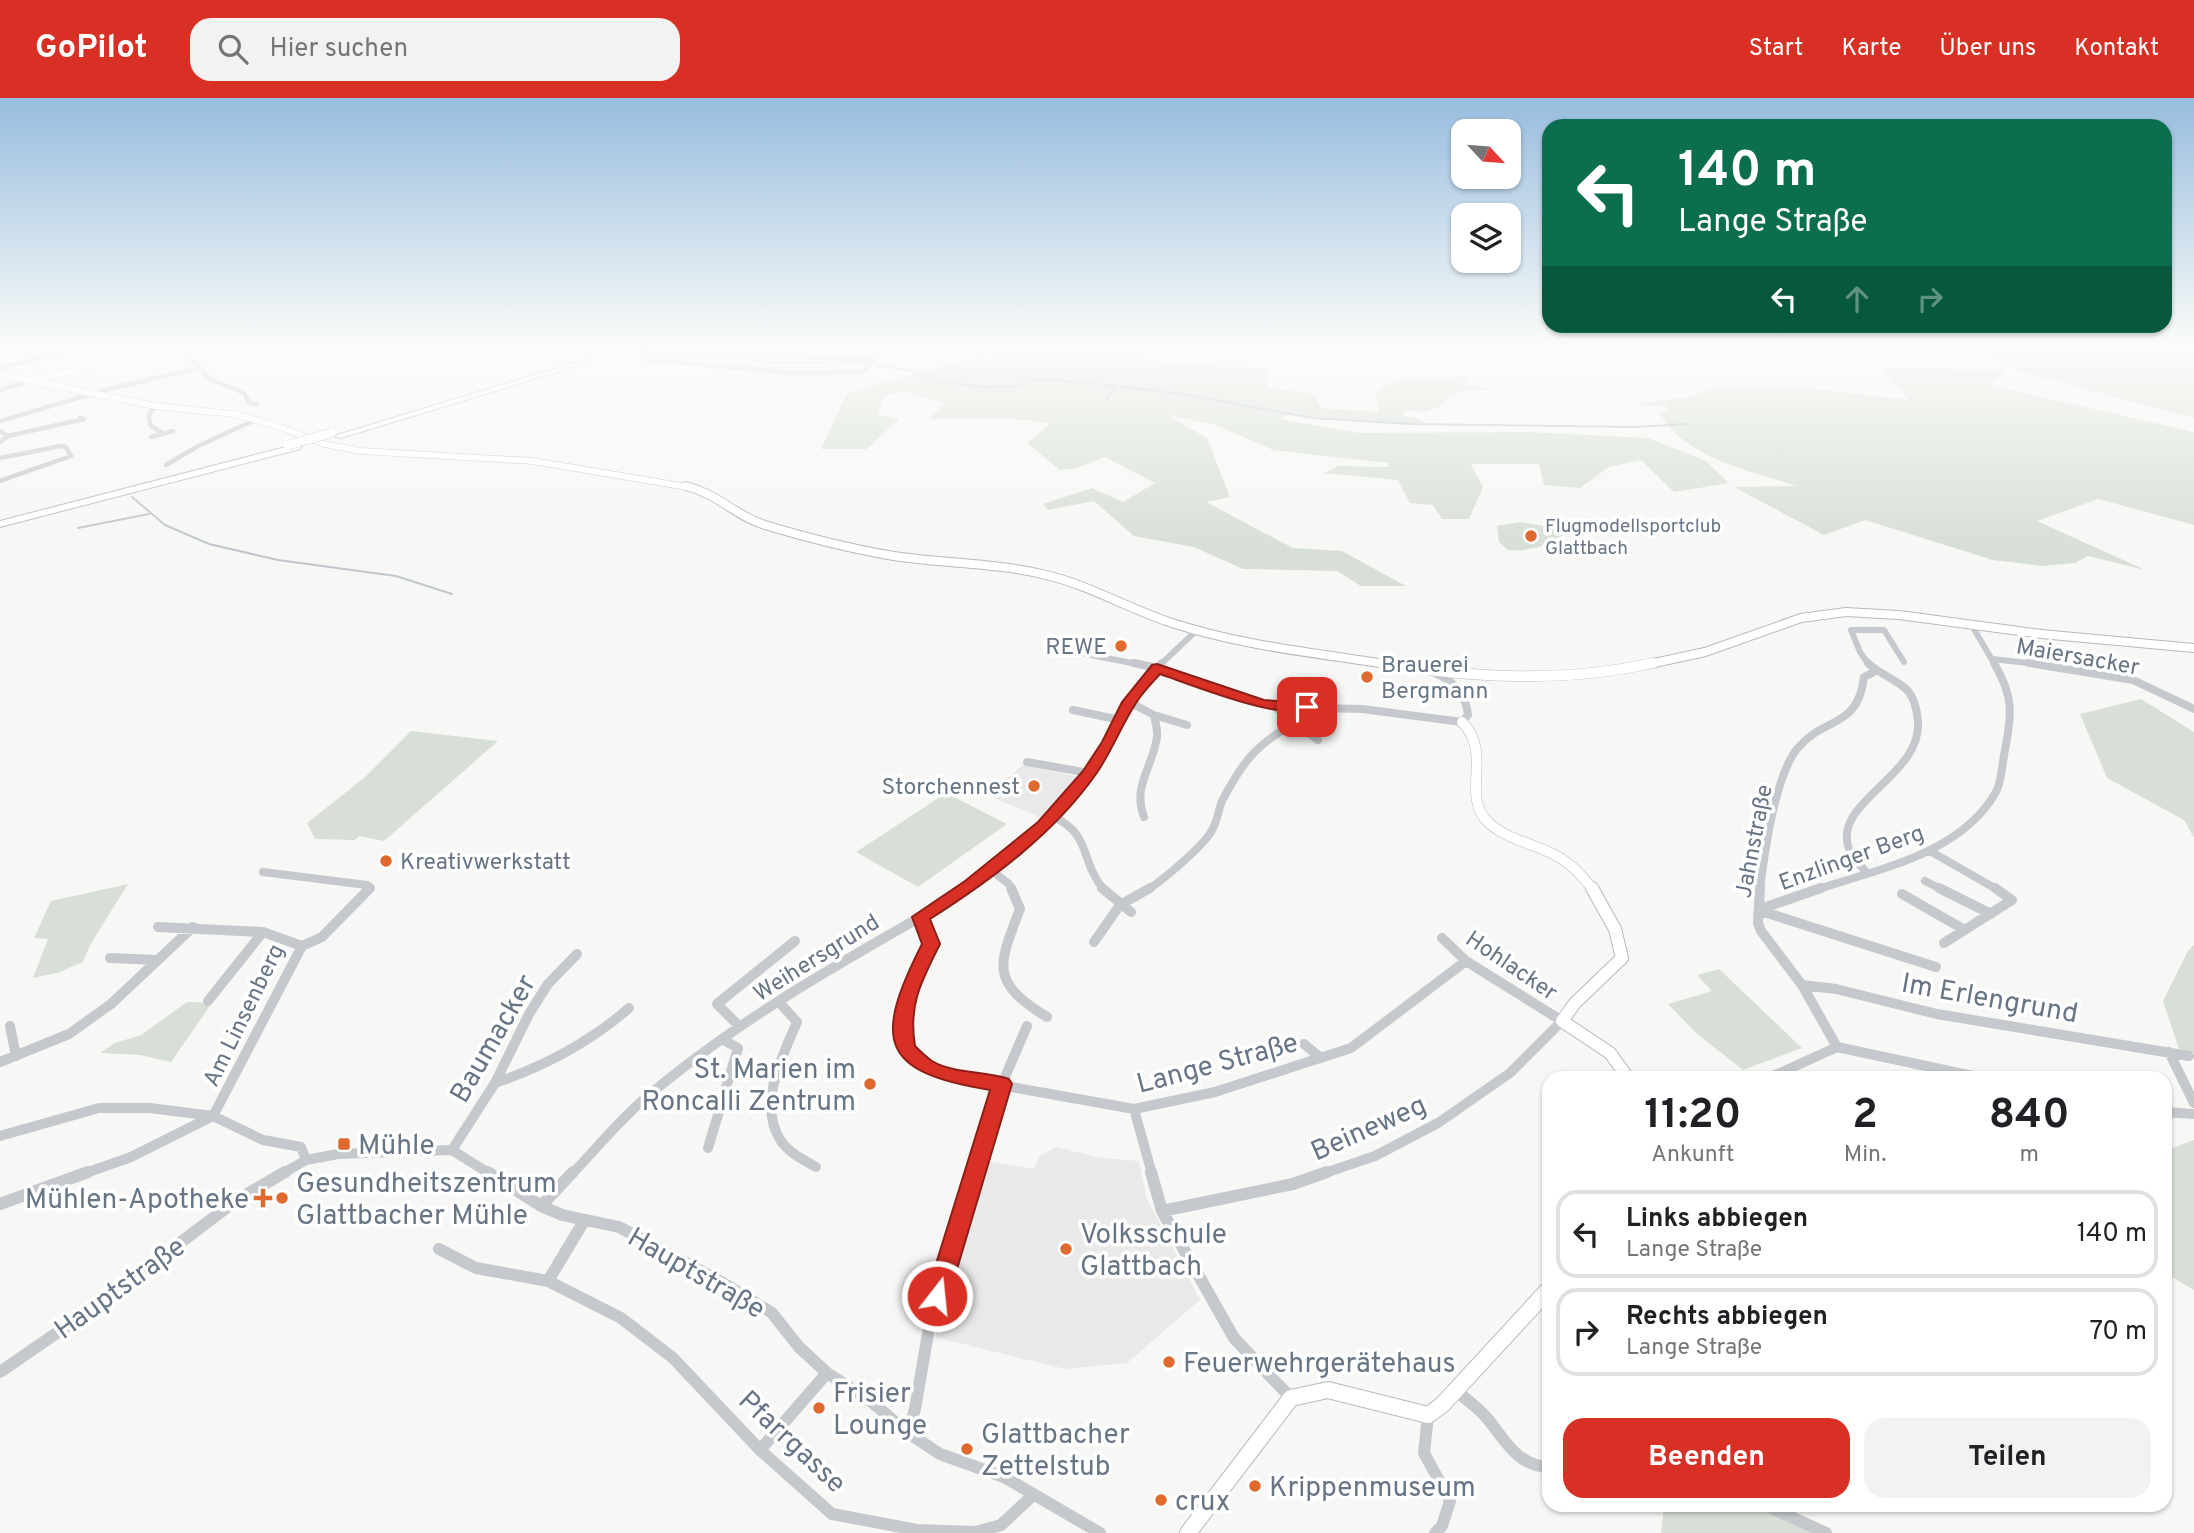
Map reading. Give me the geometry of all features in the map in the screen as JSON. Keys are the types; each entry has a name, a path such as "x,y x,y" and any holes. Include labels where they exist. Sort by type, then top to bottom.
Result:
{"highway":[{"path":"335,434 405,413"},
{"path":"0,522 408,413"}],"main road":[{"path":"224,413 257,419 324,444 361,451 446,458 522,460 679,484 716,495 741,516 766,525 888,555 1044,574 1088,587 1167,621 1197,630 1265,645 1429,671 1536,678 1610,673 1704,652 1779,625 1821,614 1871,612 2040,634 2194,648"},
{"path":"1462,722 1472,729 1477,750 1481,813 1495,828 1563,859 1587,879 1610,919 1622,952 1617,965 1575,1003 1562,1021 1610,1053 1623,1071"},
{"path":"1188,1533 1291,1398 1328,1390 1428,1415 1456,1391 1542,1297"}],"street":[{"path":"0,421 28,413"},
{"path":"150,413 150,425 163,433"},
{"path":"0,442 8,436 84,419"},
{"path":"166,465 198,446 257,419"},
{"path":"0,431 8,436"},
{"path":"151,437 173,431"},
{"path":"0,458 61,446 66,447 71,456 0,481"},
{"path":"1971,624 1992,659"},
{"path":"1867,873 1850,854 1848,830 1871,793 1901,768 1915,747 1919,727 1916,705 1905,686 1875,670 1864,659 1851,629 1884,630 1904,662"},
{"name":"Weihersgrund","path":"541,1206 641,1102 722,1039 830,968 952,899 991,870 1052,816 1088,774 1129,702 1157,668 1197,630"},
{"path":"1065,650 1157,668 1275,707 1362,709 1462,722 1468,715 1468,705 1461,692 1448,679 1429,671"},
{"name":"Enzlinger Berg","path":"1759,913 1930,851 1970,823 1997,791 2012,712 2006,683 1992,659"},
{"name":"Maiersacker","path":"1992,659 2077,669 2133,680 2194,709"},
{"name":"Jahnstraße","path":"1837,1047 1802,985 1761,931 1759,913 1767,849 1780,792 1794,753 1811,734 1853,712 1864,696 1864,677 1875,670"},
{"path":"1129,702 1154,715 1187,725"},
{"path":"1275,707 1318,740"},
{"path":"1073,710 1120,720"},
{"path":"1144,817 1137,796 1158,734 1154,715"},
{"path":"1094,943 1120,905 1159,883 1211,832 1221,804 1242,765 1265,740 1294,723"},
{"path":"1027,762 1088,774"},
{"path":"1052,816 1069,823 1081,835 1092,874 1120,905 1131,912"},
{"path":"1930,851 2008,896 2011,902 1944,943"},
{"path":"991,870 1009,884 1020,909 1003,956 1002,977 1014,996 1047,1017"},
{"path":"263,872 367,885 370,888 322,937 302,946"},
{"path":"1925,881 1992,914"},
{"path":"1902,894 1965,930"},
{"path":"1759,913 1936,967"},
{"name":"Lange Straße","path":"921,917 931,944 912,981 901,1021 906,1049 927,1067 967,1079 1134,1109 1215,1092 1351,1048 1466,961"},
{"path":"0,1062 69,1034 111,1004 193,926"},
{"name":"Am Linsenberg","path":"158,927 193,926 263,932 302,946 286,972 251,1049 214,1116"},
{"path":"208,1001 263,932"},
{"name":"Hohlacker","path":"1442,938 1466,961 1562,1021"},
{"name":"Weihersgrund","path":"740,1027 717,1004 795,941"},
{"name":"Baumacker","path":"452,1150 495,1083 529,1014 548,984 578,954"},
{"path":"110,958 158,960"},
{"name":"Im Erlengrund","path":"1802,985 1836,989 1937,1014 2189,1056"},
{"path":"779,1002 797,1022 778,1066 769,1116 782,1142 816,1167"},
{"path":"495,1083 524,1074 579,1046 608,1027 629,1008"},
{"name":"Beineweg","path":"1162,1211 1293,1184 1375,1156 1438,1123 1510,1073 1562,1021"},
{"path":"10,1026 16,1056"},
{"path":"908,1433 915,1409 930,1322 1002,1084 1027,1026"},
{"path":"708,1148 738,1048 722,1039"},
{"name":"Lange Straße","path":"1304,1044 1321,1058"},
{"path":"1784,1071 1837,1047 1949,1071"},
{"path":"2169,1052 2194,1103"},
{"path":"0,1136 99,1108 150,1108 214,1116 263,1140 301,1147 306,1160"},
{"path":"1134,1109 1162,1211 1234,1338 1291,1398"},
{"path":"2172,1112 2194,1114"},
{"path":"0,1204 131,1157 214,1116"},
{"name":"Hauptstraße","path":"0,1372 106,1299 234,1202 306,1160 328,1155 452,1150 541,1206 584,1221 619,1227 648,1240 772,1313 799,1347 827,1373 867,1398 908,1433 940,1454 1004,1477 1032,1496 1100,1533"},
{"path":"548,1281 584,1221"},
{"name":"Pfarrgasse","path":"439,1249 476,1268 548,1281 621,1318 673,1357 760,1450 832,1514 917,1530 976,1532 1001,1525 1032,1496"},
{"path":"760,1450 827,1373"},
{"path":"1456,1391 1485,1415 1521,1461 1542,1468"},
{"path":"1428,1415 1424,1452 1450,1501 1442,1526 1435,1533"},
{"path":"1780,1512 1826,1533"}],"shaded area":[{"path":"838,413 879,413 878,415 900,418 867,449 821,449"},
{"path":"934,413 1404,413 1403,416 1420,419 1425,424 1288,415 1279,419 1360,433 1528,432 1648,438 1706,461 1729,483 1674,492 1641,460 1609,467 1580,488 1544,485 1539,464 1471,464 1483,487 1469,519 1442,519 1433,505 1410,503 1398,480 1324,473 1339,466 1389,467 1388,463 1273,450 1216,425 1167,415 1207,438 1230,497 1206,502 1293,548 1342,551 1406,586 1361,586 1337,571 1243,569 1194,547 1134,536 1094,501 1048,510 1043,504 1092,488 1123,502 1155,483 1105,457 1077,468 1060,470 1027,443 1051,423 1014,419 928,419"},
{"path":"1660,413 2111,413 2194,432 2194,525 2098,499 2037,521 2145,570 2088,556 2075,563 2042,566 1993,560 1865,520 1824,535 1734,487 1796,486 1720,461 1701,452 1670,428"},
{"path":"2175,413 2194,413 2194,418"},
{"name":"Flugmodellsportclub Glattbach","path":"1521,522 1565,532 1555,541 1539,547 1508,550 1499,542 1497,526"},
{"path":"2141,699 2194,732 2194,838 2184,820 2107,778 2080,714"},
{"path":"411,731 498,741 384,841 359,836 355,840 315,839 307,823 364,778"},
{"name":"Storchennest","path":"1023,765 1079,777 1041,818 987,795"},
{"path":"946,793 1007,824 918,887 856,852"},
{"path":"128,884 90,945 83,962 57,973 33,978 48,939 34,938 51,901"},
{"path":"2194,945 2194,1053 2179,1049 2163,1001 2188,951"},
{"path":"1719,969 1802,1048 1743,1070 1696,1033 1668,1004 1712,991 1697,975"},
{"path":"187,1002 212,1003 171,1062 140,1055 100,1053 115,1043 141,1035"},
{"path":"2194,1140 2194,1290 2172,1277 2172,1148"},
{"name":"Volksschule Glattbach","path":"1056,1147 1101,1158 1139,1161 1147,1199 1200,1300 1127,1363 1065,1369 935,1337 983,1160 1034,1169 1040,1156"},
{"path":"1663,1512 1767,1512 1813,1533 1661,1533"}],"waterway":[{"path":"1285,413 1313,418 1411,424 1632,427 1689,424"},
{"path":"132,497 165,525 209,544 278,560 396,576 452,594"},
{"path":"78,528 149,514"}],"place":[{"name":"Flugmodellsportclub Glattbach","path":"1531,536"},
{"name":"REWE","path":"1121,646"},
{"name":"Brauerei Bergmann","path":"1367,677"},
{"name":"Storchennest","path":"1034,786"},
{"name":"Kreativwerkstatt","path":"386,861"},
{"name":"St. Marien im Roncalli Zentrum","path":"870,1084"},
{"name":"Mühle","path":"344,1144"},
{"name":"Mühlen-Apotheke","path":"263,1198"},
{"name":"Gesundheitszentrum Glattbacher Mühle","path":"282,1198"},
{"name":"Volksschule Glattbach","path":"1066,1249"},
{"name":"Feuerwehrgerätehaus","path":"1169,1362"},
{"name":"Frisier Lounge","path":"819,1408"},
{"name":"Glattbacher Zettelstub","path":"967,1449"},
{"name":"Krippenmuseum","path":"1255,1486"},
{"name":"crux","path":"1161,1500"}],"route":[{"path":"937,1296 1002,1084 967,1079 927,1067 906,1049 901,1021 912,981 931,944 921,917 971,885 1044,825 1088,774 1109,742 1129,702 1157,668 1262,704 1275,707 1307,707"}]}
